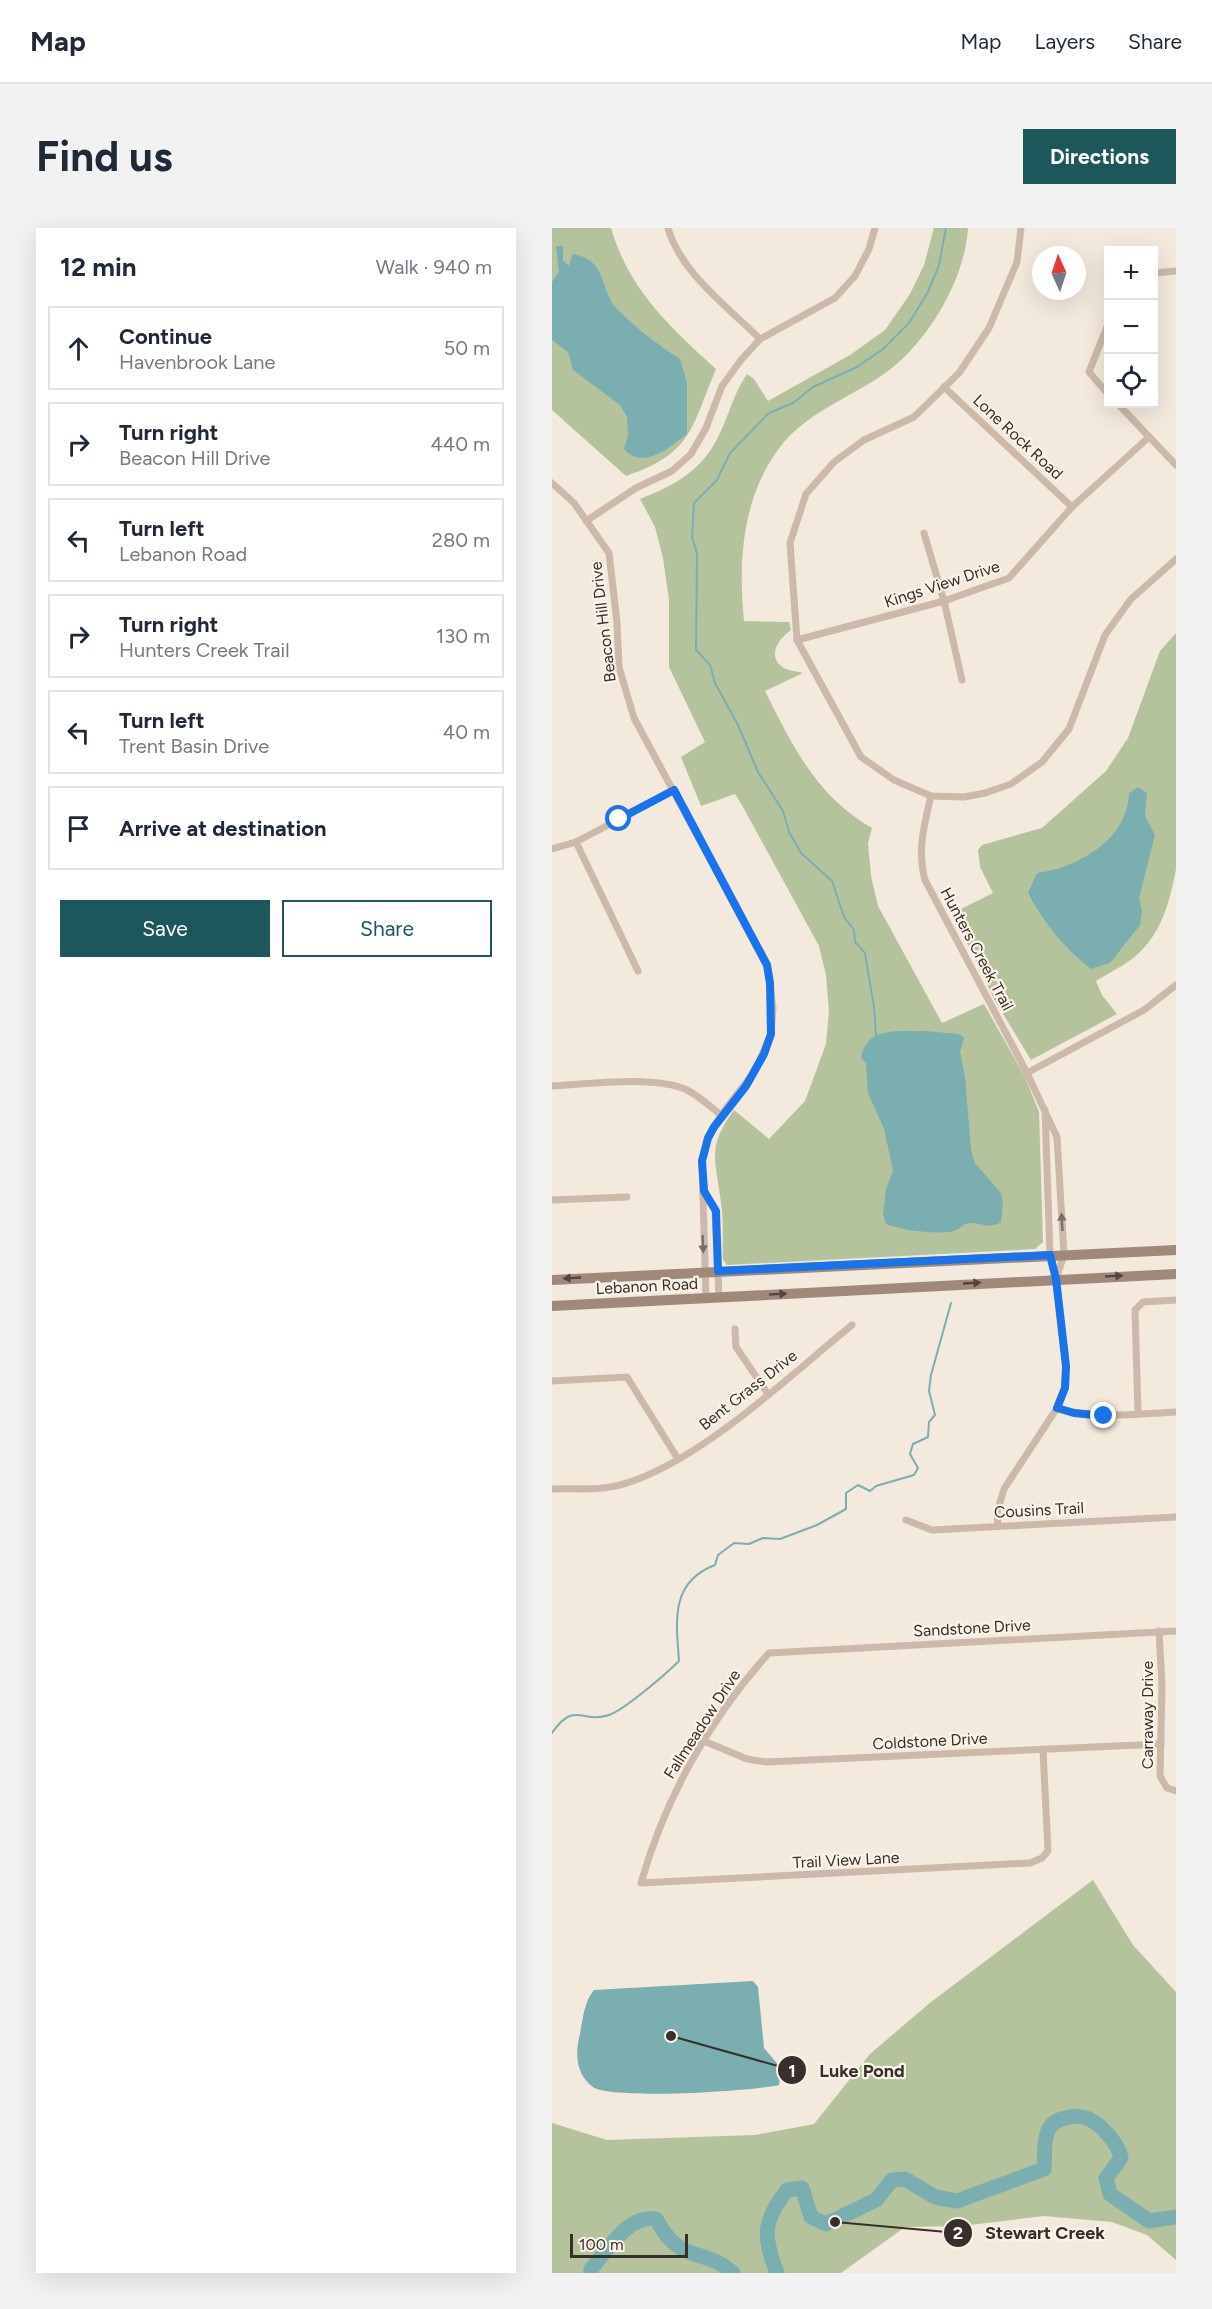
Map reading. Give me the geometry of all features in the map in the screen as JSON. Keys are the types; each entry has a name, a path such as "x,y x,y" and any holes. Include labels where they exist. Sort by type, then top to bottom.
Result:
{"main road":[{"name":"Lebanon Road","path":"552,1280 1176,1250"},
{"name":"Lebanon Road","path":"552,1306 1176,1274"}],"street":[{"path":"668,228 672,243 683,262 760,339"},
{"path":"586,521 627,493 672,471 691,454 706,428 722,386 760,339 835,298 855,276 869,249 875,228"},
{"path":"1021,228 1017,262 989,328 959,373 914,417 864,440 834,462 806,495 790,543 797,640 861,757 894,780 931,796 985,793 1011,784 1042,762 1069,729 1105,635 1131,599 1176,559"},
{"path":"1158,273 1176,271"},
{"path":"1104,334 1089,372 1104,389"},
{"name":"Lone Rock Road","path":"944,387 1072,507"},
{"path":"1122,408 1176,465"},
{"name":"Kings View Drive","path":"797,640 944,601 1009,578 1072,507 1149,437"},
{"name":"Beacon Hill Drive","path":"552,483 574,503 609,553 617,622 618,667 634,718 767,965 770,983 771,1034 764,1054 746,1086 722,1115 708,1138 702,1161 704,1191 701,1207 706,1297"},
{"path":"924,533 944,601 962,680"},
{"path":"552,849 576,842 674,790"},
{"name":"Hunters Creek Trail","path":"931,796 921,837 920,862 925,880 1045,1107 1057,1137 1064,1255 1056,1279"},
{"path":"576,842 638,971"},
{"path":"1027,1073 1144,1010 1176,985"},
{"path":"552,1086 651,1082 672,1085 688,1090 722,1115"},
{"name":"Hunters Creek Trail","path":"998,1525 997,1513 1004,1489 1063,1398 1067,1377 1056,1279 1050,1255 1045,1107"},
{"name":"Beacon Hill Drive","path":"704,1191 716,1211 719,1297"},
{"path":"552,1200 627,1197"},
{"path":"1138,1414 1134,1315 1138,1305 1143,1302 1176,1300"},
{"name":"Bent Grass Drive","path":"552,1489 618,1486 646,1477 728,1426 852,1325"},
{"path":"735,1329 736,1347 768,1394"},
{"path":"552,1381 627,1377 678,1459"},
{"path":"1057,1408 1087,1415 1176,1412"},
{"name":"Cousins Trail","path":"906,1520 932,1530 1176,1517"},
{"name":"Sandstone Drive","path":"769,1653 1176,1630"},
{"name":"Carraway Drive","path":"1159,1631 1162,1686 1160,1776 1167,1788 1176,1791"},
{"name":"Fallmeadow Drive","path":"641,1883 660,1823 676,1786 736,1694 769,1653"},
{"name":"Coldstone Drive","path":"704,1741 747,1759 766,1762 1161,1744"},
{"name":"Trail View Lane","path":"641,1883 1030,1863 1042,1858 1048,1851 1043,1750"}],"green space":[{"path":"552,228 611,228 619,250 640,289 667,322 716,369 694,423 677,448 665,458 626,476 552,410"},
{"path":"934,228 968,228 960,269 929,328 915,346 884,374 815,415 790,435 767,466 750,508 746,530 742,576 744,621 789,622 791,630 778,643 776,659 784,668 803,673 765,691 796,750 821,785 836,801 872,828 868,843 871,876 878,906 942,1023 984,1004 1025,1077 1039,1112 1043,1242 1035,1249 727,1265 723,1260 722,1210 715,1155 719,1135 734,1110 769,1139 805,1101 826,1044 829,1012 826,975 819,946 735,794 701,806 681,757 705,742 669,667 669,600 663,558 655,527 640,499 688,474 706,457 720,433 735,395 747,374 754,379 768,401 850,355 885,330 910,294 924,265"},
{"path":"1176,633 1176,869 1168,903 1160,924 1139,953 1096,981 1102,995 1117,1014 1031,1060 994,999 953,913 993,893 980,867 978,850 982,845 1042,828 1106,771 1128,738 1160,651"},
{"path":"1093,1880 1133,1945 1176,1992 1176,2260 1147,2235 1112,2222 1044,2216 961,2226 905,2227 841,2273 552,2273 552,2123 607,2140 755,2135 814,2124 870,2054 931,2002"}],"water":[{"path":"556,246 563,246 563,260 569,266 572,254 592,262 617,309 647,336 680,359 687,383 687,434 656,455 639,458 624,449 628,436 627,417 620,405 573,370 568,352 552,340 552,282 559,272"},
{"path":"1138,787 1147,793 1145,816 1155,835 1139,898 1142,911 1140,925 1110,963 1091,969 1055,934 1028,893 1037,873 1069,865 1084,858 1110,837 1120,824 1129,793"},
{"path":"925,1031 959,1034 964,1038 960,1052 965,1076 971,1150 975,1163 1001,1193 1003,1204 1001,1222 997,1224 989,1226 969,1223 950,1232 931,1232 886,1224 883,1215 886,1189 893,1171 884,1129 868,1093 866,1063 861,1058 869,1040 877,1036 885,1033"},
{"path":"753,1981 758,1987 764,2048 781,2068 779,2085 713,2092 626,2093 593,2087 580,2071 577,2059 578,2045 585,2007 594,1990"}],"waterway":[{"path":"876,1036 874,1007 865,953 855,942 854,930 844,917 832,881 801,853 789,832 783,811 758,772 738,725 715,683 710,665 696,650 697,553 692,537 694,503 717,480 730,453 769,413 793,403 813,387 857,367 883,349 909,323 928,292 939,265 946,228"},
{"path":"552,1733 560,1723 573,1715 600,1717 616,1712 645,1691 679,1661 677,1618 683,1592 700,1572 715,1565 718,1555 734,1543 749,1544 763,1538 780,1539 817,1525 846,1509 846,1493 858,1485 870,1491 876,1486 914,1475 918,1468 910,1454 913,1444 928,1437 929,1422 935,1415 929,1391 931,1375 951,1303"},
{"path":"777,2273 769,2249 767,2230 773,2211 787,2190 802,2188 811,2217 826,2224 876,2200 892,2180 905,2179 935,2197 957,2201 1044,2169 1048,2131 1060,2120 1072,2117 1089,2119 1094,2122 1109,2136 1120,2153 1121,2158 1106,2178 1110,2194 1149,2221 1176,2217"},
{"path":"591,2273 591,2269 619,2235 636,2222 646,2219 656,2219 665,2234 683,2250 712,2260 733,2273"}],"place":[{"name":"Luke Pond","path":"671,2036"},
{"name":"Stewart Creek","path":"835,2222"}],"route":[{"path":"619,819 674,790 767,965 772,1008 771,1034 764,1054 746,1086 722,1115 708,1138 702,1161 704,1191 716,1211 718,1271 1050,1255 1056,1279 1067,1377 1063,1398 1057,1408 1074,1413 1104,1416"}]}
